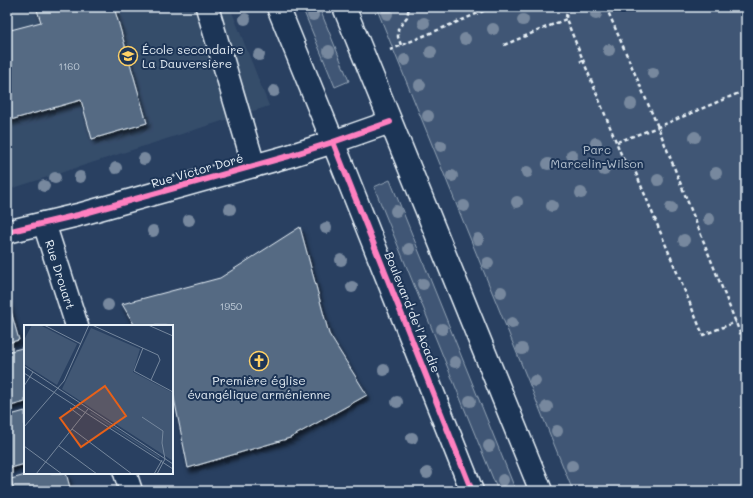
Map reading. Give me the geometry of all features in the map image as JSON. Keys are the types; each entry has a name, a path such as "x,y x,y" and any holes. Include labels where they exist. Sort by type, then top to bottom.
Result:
{"main road":[{"path":"208,7 254,166"},
{"name":"Boulevard de l'Acadie","path":"278,7 334,142 472,491"},
{"path":"344,7 541,491"},
{"name":"Rue Victor Doré","path":"7,232 78,215 254,166 334,142 390,122"},
{"name":"Rue Drouart","path":"44,223 77,325"},
{"path":"125,474 131,491"}],"path":[{"path":"401,45 398,37 398,29 407,17 409,7"},
{"path":"390,50 493,7"},
{"path":"567,7 566,20 623,159 633,166 703,335 736,322"},
{"path":"606,7 658,127 746,348"},
{"path":"504,45 566,20"},
{"path":"578,63 583,60"},
{"path":"616,142 658,127 746,90"}],"shaded area":[{"name":"École secondaire La Dauversière","path":"7,7 230,7 269,106 7,190"}],"green space":[{"path":"302,7 319,7 349,81 335,87"},
{"name":"Parc Marcelin-Wilson","path":"376,7 746,7 746,491 573,491"},
{"path":"390,180 516,491 498,491 374,187"}],"building":[{"path":"36,7 114,7 147,123 92,139 81,100 7,121 7,31 41,22"},
{"name":"Première église évangélique arménienne","path":"300,227 329,334 367,395 290,438 188,468 173,393 173,325 134,325 122,304 220,278"},
{"path":"7,297 19,340 7,343"},
{"path":"22,348 24,356 24,402 7,407 7,352"},
{"path":"24,411 24,464 7,469 7,416"},
{"path":"29,474 66,474 71,491 14,491 11,479"}],"cycle path":[{"path":"7,232 78,215 289,156 390,122"},
{"path":"333,142 472,491"}],"place":[{"name":"École secondaire La Dauversière","path":"128,56"},
{"name":"Première église évangélique arménienne","path":"259,361"}]}
